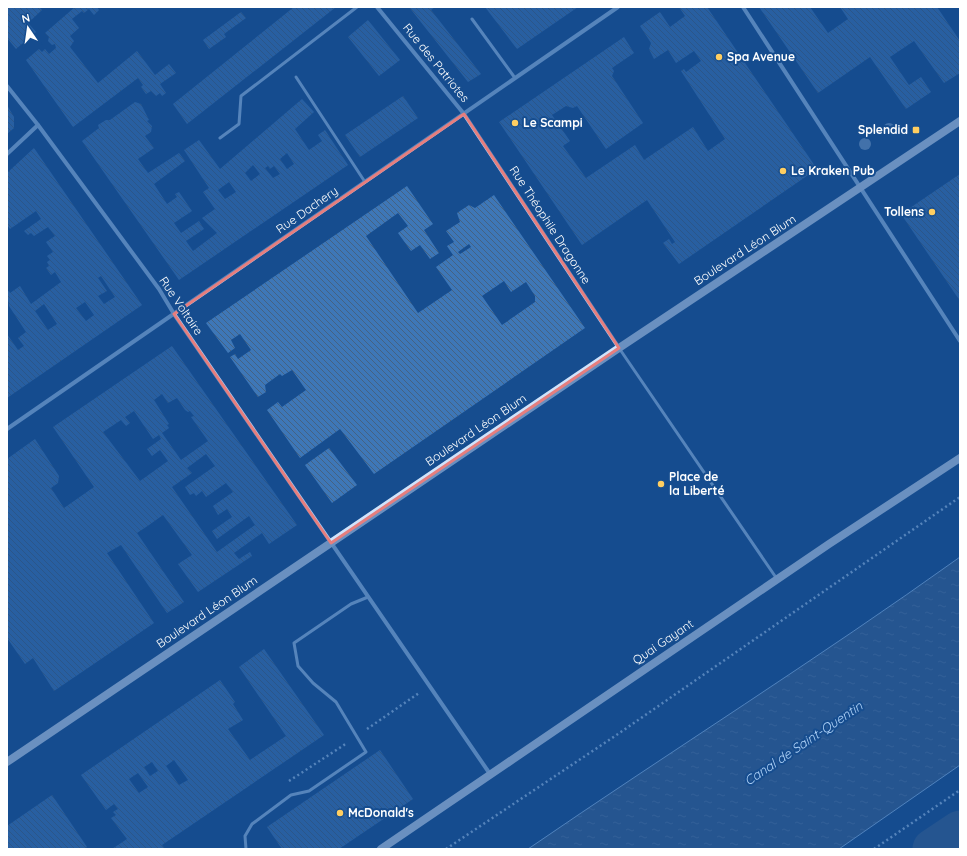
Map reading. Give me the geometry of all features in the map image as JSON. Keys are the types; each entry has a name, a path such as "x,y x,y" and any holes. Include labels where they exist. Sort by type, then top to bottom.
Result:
{"main road":[{"name":"Boulevard Léon Blum","path":"7,762 619,348 960,121"},
{"name":"Quai Gayant","path":"381,849 777,579 960,458"}],"street":[{"name":"Rue des Patriotes","path":"377,7 464,114"},
{"name":"Rue Dachery","path":"7,429 618,7"},
{"path":"743,7 960,341"},
{"name":"Rue Voltaire","path":"7,86 38,124 159,289 174,314 331,543"},
{"name":"Rue Théophile Dragonne","path":"464,114 619,348"},
{"path":"7,154 38,124"},
{"path":"331,543 490,774"}],"lane":[{"path":"220,138 239,124 241,96 357,7"},
{"path":"472,18 515,78"},
{"path":"296,77 365,182"},
{"path":"619,348 777,579"},
{"path":"246,849 245,836 252,824 291,795 309,791 366,752 355,737 336,702 313,683 298,666 294,643 351,604 368,597"}],"path":[{"path":"446,849 618,734 960,497"},
{"path":"283,785 429,686"},
{"path":"874,849 960,790"}],"highlighted area":[{"path":"464,114 619,348 331,543 174,314"}],"water":[{"name":"Canal de Saint-Quentin","path":"960,557 960,765 839,849 528,849 907,595"}],"building":[{"path":"7,7 39,7 42,10 28,23 36,32 16,49 7,38"},
{"path":"75,7 97,7 99,10 94,15 89,9 84,13 82,11 72,19 79,28 70,36 74,41 70,47 98,83 137,51 155,75 169,64 176,73 160,84 166,93 162,96 160,93 156,96 151,91 146,94 141,87 143,85 138,78 73,127 26,60 39,49 42,52 45,49 49,54 56,48 55,44 52,45 48,41 49,37 45,33"},
{"path":"294,7 336,7 187,124 173,104"},
{"path":"409,7 435,7 431,10 481,74 468,82"},
{"path":"485,7 578,7 517,49"},
{"path":"679,7 707,7 817,169 679,264 663,243 669,239 672,244 675,242 647,200 582,245 499,122 624,37 634,53 612,68 614,71 612,76 643,123 606,149 577,106 573,108 566,106 552,115 570,141 563,146 586,178 635,145 644,160 693,127 708,151 725,139 681,71 684,69 686,72 701,61 694,51 676,63 668,50 654,59 649,49 651,43 640,26 660,12 670,27 685,16"},
{"path":"759,7 810,7 828,33 848,19 840,7 937,7 960,41 960,73 944,83 914,41 890,57 909,85 921,77 931,92 906,109 870,57 818,93"},
{"path":"241,12 246,18 224,34 226,37 209,49 203,40"},
{"path":"368,20 400,60 379,76 348,37"},
{"path":"403,96 418,118 360,157 345,135"},
{"path":"302,99 314,112 295,129 309,150 322,141 318,135 325,130 348,165 179,280 82,141 99,128 98,125 106,120 110,120 135,102 141,104 149,120 147,121 152,126 151,132 145,136 154,148 138,159 148,173 179,153 185,161 154,184 167,204 177,197 175,194 179,192 192,211 174,223 181,233 199,221 204,229 186,241 193,251 217,233 202,218 215,209 203,192 209,188 184,150 199,140 220,169","holes":["287,153 294,164 287,169 280,159","253,165 260,174 251,181 245,173","268,166 270,169 274,166 280,174 273,178 265,168","229,182 236,192 225,199 218,190"]},
{"path":"7,105 14,117 14,128 7,134"},
{"path":"34,148 142,305 7,398 7,334 18,350 24,346 18,338 26,332 9,306 7,292 9,291 10,293 20,286 31,304 61,282 55,272 51,275 46,268 49,266 47,262 50,260 47,256 53,252 46,242 55,236 48,227 34,236 31,233 28,235 24,231 41,219 36,211 10,229 7,225 7,173","holes":["101,276 115,297 104,304 98,296 107,291 98,278","85,302 94,315 86,321 76,308","44,304 57,324 48,330 35,311"]},
{"path":"960,174 960,301 901,214"},
{"path":"407,186 433,224 424,230 439,253 430,259 420,245 411,251 398,233 408,226 398,213 366,236 418,313 452,290 436,267 453,255 447,246 454,242 446,231 460,222 457,213 469,205 475,208 494,195 585,328 374,474 340,429 300,458 267,410 278,402 282,407 306,390 292,370 282,376 280,374 265,385 266,392 258,397 230,357 235,354 238,359 251,350 240,334 231,340 235,348 228,353 206,323","holes":["469,244 471,247 460,254 458,252","504,281 511,292 526,282 535,296 535,302 502,325 482,296"]},
{"path":"172,346 297,525 269,544 262,533 234,553 239,559 250,552 252,556 198,592 178,564 192,555 163,515 137,533 184,602 167,613 121,545 107,553 154,623 54,691 33,658 25,664 7,638 7,459 35,439 59,476 58,483 51,488 64,508 94,487 53,427","holes":["162,394 168,403 177,398 185,410 188,412 190,411 194,416 191,417 208,441 181,460 162,433 169,428 167,425 169,424 154,400","134,411 153,439 159,435 161,439 147,449 152,456 160,450 168,461 140,481 103,432 121,420 126,426 130,423 125,417","206,454 215,466 185,487 190,495 194,493 196,496 202,491 206,497 226,483 233,492 213,506 218,515 227,509 232,517 212,531 217,539 249,516 255,525 217,552 172,487 192,473 187,468"]},
{"path":"329,448 357,485 332,503 305,465"},
{"path":"264,649 324,735 162,845 165,849 112,849 127,839 111,818 116,815 113,812 118,809 114,804 106,810 81,775 220,680 235,702 233,704 243,720 228,729 250,760 286,736 239,667","holes":["174,760 188,780 179,785 166,766","152,762 158,771 150,776 144,767","138,773 148,787 139,793 129,779"]},
{"name":"McDonald's","path":"380,750 413,799 339,849 282,849 267,827"},
{"path":"52,795 87,847 84,849 7,849 7,826"}],"waterway":[{"path":"933,849 960,831"}],"place":[{"name":"Spa Avenue","path":"719,57"},
{"name":"Le Scampi","path":"515,123"},
{"name":"Splendid","path":"916,130"},
{"name":"Le Kraken Pub","path":"783,171"},
{"name":"Tollens","path":"932,212"},
{"name":"Place de la Liberté","path":"661,484"},
{"name":"McDonald's","path":"340,813"}]}
